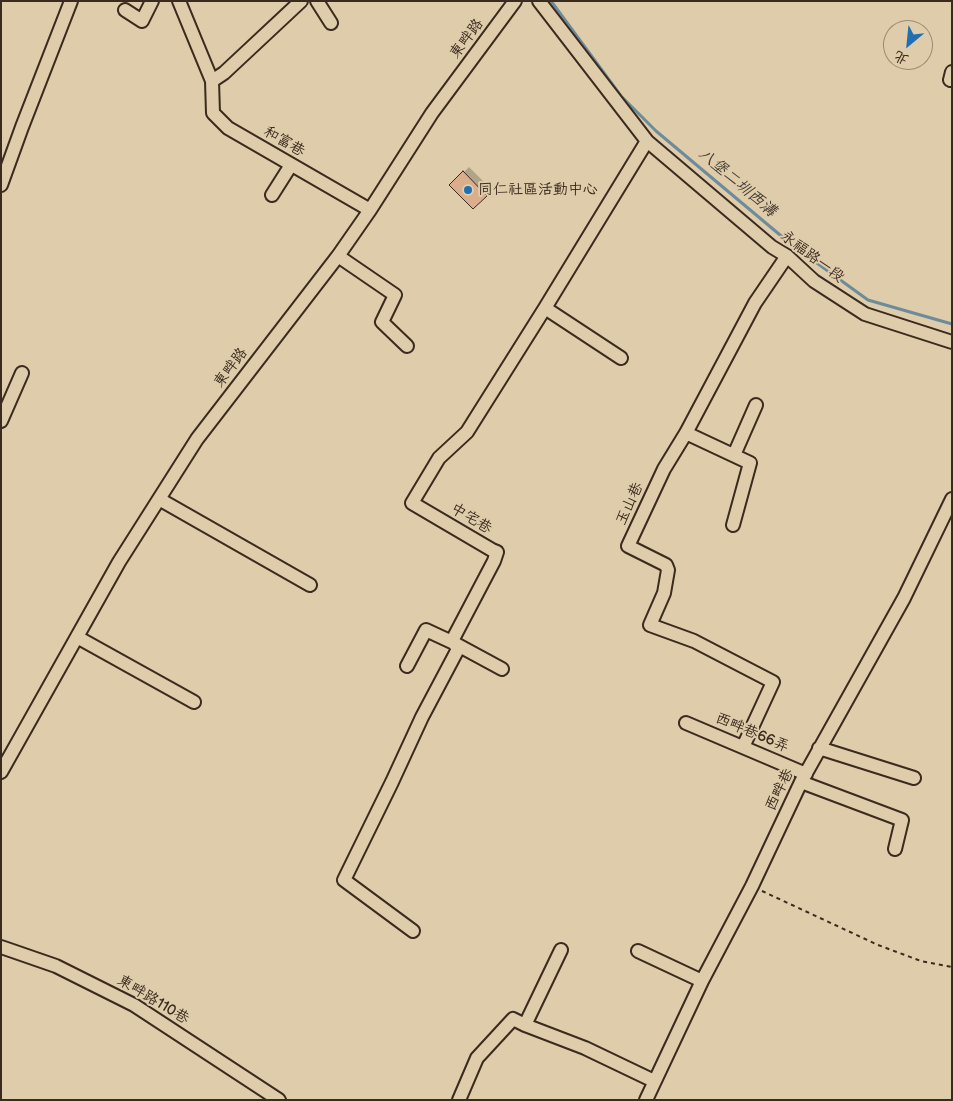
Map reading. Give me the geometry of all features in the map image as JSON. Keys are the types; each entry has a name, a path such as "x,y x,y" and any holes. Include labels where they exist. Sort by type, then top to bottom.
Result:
{"street":[{"path":"1,185 71,1"},
{"path":"125,10 142,22 152,1"},
{"name":"和富巷","path":"179,1 212,81 213,114 228,128 370,210"},
{"path":"212,81 224,73 301,1"},
{"path":"317,1 331,23"},
{"name":"東畔路","path":"1,772 119,562 197,439 338,256 432,113 515,1"},
{"name":"永福路一段","path":"539,1 648,141 772,247 787,256 814,281 865,314 952,342"},
{"path":"952,72 950,80 952,80"},
{"name":"中宅巷","path":"412,931 344,880 422,717 458,649 454,639 497,552 412,503 439,458 467,432 648,141"},
{"path":"272,195 291,164"},
{"path":"338,256 395,295 382,322 407,346"},
{"name":"玉山巷","path":"743,747 773,682 694,641 650,625 664,593 668,570 666,565 628,546 664,468 686,433 755,303 787,256"},
{"path":"545,308 621,358"},
{"path":"1,421 22,373"},
{"path":"734,455 756,405"},
{"path":"686,433 750,463 733,525"},
{"path":"159,499 310,586"},
{"name":"西畔巷","path":"646,1100 702,981 752,886 819,748 904,598 952,499"},
{"path":"407,666 426,630 502,669"},
{"path":"77,637 194,702"},
{"name":"西畔巷66弄","path":"686,723 743,747 804,778 902,820 895,849"},
{"path":"819,748 914,778"},
{"name":"東畔路110巷","path":"1,946 56,966 134,1005 266,1096 279,1100"},
{"path":"525,1025 561,950"},
{"path":"638,951 702,981"},
{"path":"459,1100 477,1058 513,1019 585,1048 654,1081"}],"path":[{"path":"752,886 878,945 921,961 952,967"}],"building":[{"name":"同仁社區活動中心","path":"463,171 487,196 473,209 449,185"}],"waterway":[{"name":"八堡二圳西溝","path":"551,1 621,96 656,131 792,245 868,300 952,324"}],"place":[{"name":"同仁社區活動中心","path":"468,190"}]}
